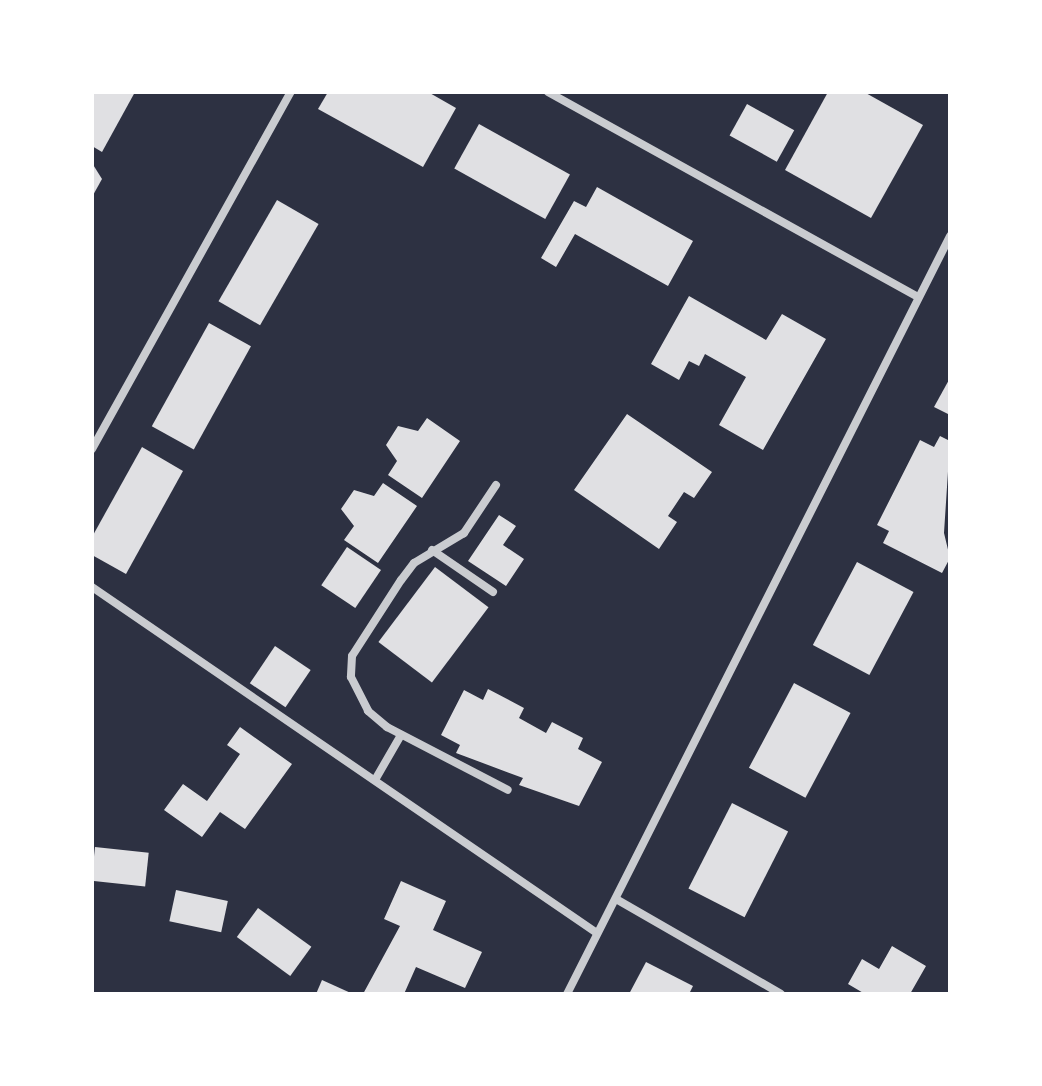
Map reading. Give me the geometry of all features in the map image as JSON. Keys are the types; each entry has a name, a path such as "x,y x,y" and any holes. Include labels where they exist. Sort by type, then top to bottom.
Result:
{"street":[{"path":"92,449 291,92"},
{"path":"548,92 916,296"},
{"path":"567,994 916,296 950,236"},
{"path":"496,485 464,533 432,550 401,580 352,656 358,695 401,735 508,790"},
{"path":"432,550 493,592"},
{"path":"92,587 597,933"},
{"path":"375,780 401,735"},
{"path":"616,899 781,994"}],"building":[{"path":"92,92 135,92 102,152 92,146"},
{"path":"328,92 428,92 456,108 423,167 318,109"},
{"path":"828,92 864,92 923,125 871,218 785,170"},
{"path":"747,104 794,130 777,162 730,135"},
{"path":"479,124 570,174 545,219 454,169"},
{"path":"92,163 102,179 92,197"},
{"path":"597,187 693,241 668,286 575,234 556,267 541,258 574,201 586,207"},
{"path":"277,200 319,224 260,325 218,301"},
{"path":"689,296 766,340 782,314 826,339 763,450 719,425 746,377 705,354 699,366 689,361 679,380 651,364"},
{"path":"209,323 251,346 194,449 152,426"},
{"path":"950,378 950,415 934,407"},
{"path":"627,414 712,472 694,498 684,492 668,516 677,522 659,549 574,490"},
{"path":"427,418 460,441 422,498 388,475 397,461 386,445 398,426 418,431"},
{"path":"940,436 950,441 944,533 950,558 942,573 883,543 889,531 877,525 920,440 934,447"},
{"path":"142,447 183,471 126,574 92,555 92,537"},
{"path":"383,483 417,506 378,563 344,540 354,526 341,509 354,490 374,496"},
{"path":"499,515 516,526 503,545 524,559 506,586 468,561"},
{"path":"347,547 381,570 355,608 321,585"},
{"path":"857,562 914,592 869,675 813,645"},
{"path":"435,567 489,607 432,682 378,642"},
{"path":"275,646 311,670 285,707 250,683"},
{"path":"794,683 851,713 805,798 749,768"},
{"path":"488,689 524,708 519,718 546,733 552,722 583,738 578,749 602,762 579,806 519,785 523,778 456,753 460,745 441,735 464,690 483,700"},
{"path":"240,727 292,764 245,829 220,812 202,837 164,810 183,784 207,801 240,754 227,745"},
{"path":"732,803 788,832 745,917 688,889"},
{"path":"95,847 149,853 145,886 92,881"},
{"path":"401,881 446,901 433,930 482,952 465,988 416,967 404,994 363,994 400,926 384,919"},
{"path":"176,890 228,901 221,932 169,921"},
{"path":"258,908 311,947 290,976 237,937"},
{"path":"892,946 926,966 910,994 865,994 848,984 862,959 879,969"},
{"path":"646,962 693,986 689,994 629,994"},
{"path":"322,980 353,994 316,994"}]}
